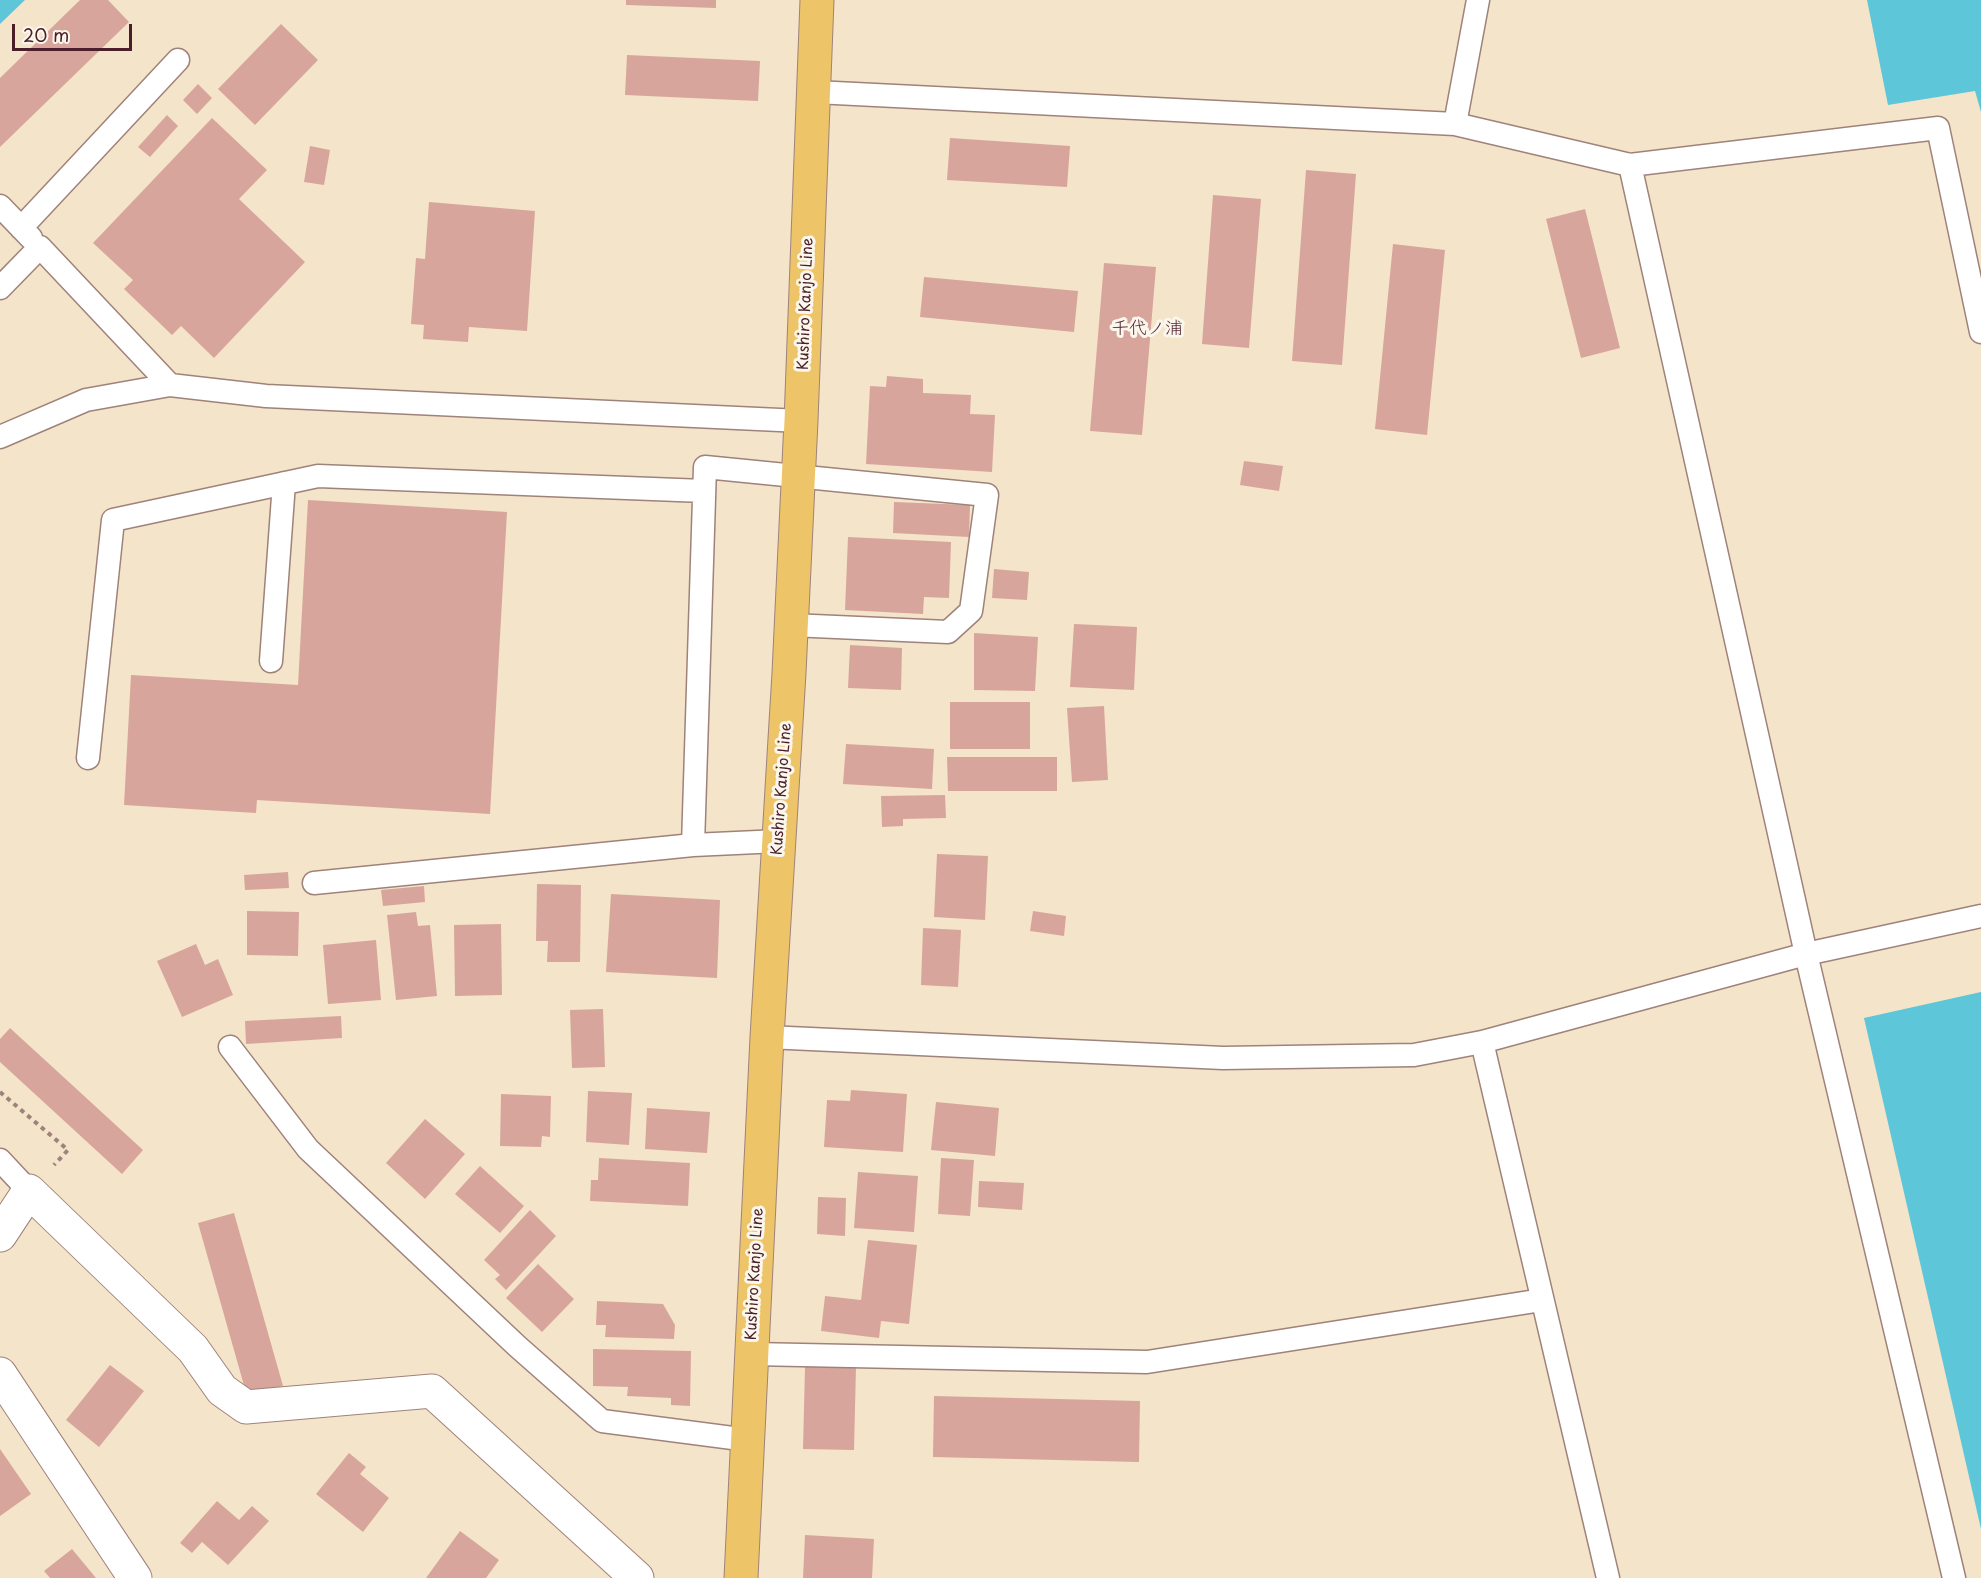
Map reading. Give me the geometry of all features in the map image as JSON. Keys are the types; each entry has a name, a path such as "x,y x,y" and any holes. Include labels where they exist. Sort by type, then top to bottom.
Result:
{"main road":[{"name":"Kushiro Kanjo Line","path":"741,1578 767,1037 801,421 817,0"}],"street":[{"path":"0,1235 28,1191 193,1349 222,1390 246,1407 432,1391 637,1578"},
{"path":"0,1374 135,1578"}],"lane":[{"path":"1455,124 1478,0"},
{"path":"21,228 178,60"},
{"path":"815,92 1455,124 1630,165 1938,128 1981,332"},
{"path":"1630,165 1948,1577"},
{"path":"0,206 170,386"},
{"path":"0,288 40,247"},
{"path":"0,437 86,400 170,386 266,396 801,421"},
{"path":"693,845 705,467 987,495 971,611 948,632 791,626"},
{"path":"88,758 113,519 318,476 704,491"},
{"path":"271,661 284,483"},
{"path":"314,883 693,845 779,841"},
{"path":"767,1037 1223,1058 1414,1055 1482,1042 1806,954 1981,916"},
{"path":"1482,1042 1608,1578"},
{"path":"230,1047 308,1149 517,1346 602,1421 748,1440"},
{"path":"0,1160 28,1191"},
{"path":"752,1354 1147,1362 1542,1300"}],"path":[{"path":"0,1092 68,1150 28,1191"}],"water":[{"path":"0,0 25,0 0,24"},
{"path":"1867,0 1981,0 1981,112 1975,91 1888,105"},
{"path":"1981,992 1981,1529 1864,1018"}],"building":[{"path":"80,0 108,0 129,22 0,147 0,78"},
{"path":"626,0 716,0 716,8 626,5"},
{"path":"281,24 318,60 255,125 218,89"},
{"path":"627,55 760,61 758,101 625,95"},
{"path":"198,84 212,98 197,114 183,100"},
{"path":"167,115 178,126 150,157 138,147"},
{"path":"212,118 267,170 239,199 305,262 214,358 181,326 172,335 124,289 133,280 93,243"},
{"path":"950,138 1070,146 1067,187 947,180"},
{"path":"310,146 330,150 324,185 304,182"},
{"path":"1306,170 1356,174 1342,365 1292,361"},
{"path":"1213,195 1261,199 1249,348 1202,344"},
{"path":"429,202 535,211 527,331 469,327 468,342 423,339 424,325 411,324 416,258 425,259"},
{"path":"1585,209 1620,348 1581,358 1546,219"},
{"path":"1393,244 1445,250 1427,435 1375,429"},
{"path":"1104,263 1156,267 1142,435 1090,431"},
{"path":"924,277 1078,291 1074,332 920,317"},
{"path":"887,376 923,379 923,393 971,395 970,414 995,415 992,472 866,464 870,386 886,387"},
{"path":"1244,461 1283,466 1279,491 1240,485"},
{"path":"308,500 507,512 490,814 257,800 256,813 124,805 131,675 298,685"},
{"path":"894,502 970,505 969,537 893,533"},
{"path":"848,537 951,542 949,598 924,597 923,614 845,610"},
{"path":"994,569 1029,572 1027,600 992,598"},
{"path":"1074,624 1137,627 1134,690 1070,687"},
{"path":"974,633 1038,637 1035,691 974,690"},
{"path":"850,645 902,648 901,690 848,688"},
{"path":"950,702 1030,702 1030,749 950,749"},
{"path":"1104,706 1108,780 1072,782 1067,708"},
{"path":"846,744 934,749 932,789 843,784"},
{"path":"947,757 1057,757 1057,791 948,791"},
{"path":"945,795 946,818 903,819 903,826 882,827 881,796"},
{"path":"937,854 988,856 985,920 934,917"},
{"path":"288,872 289,888 245,890 244,875"},
{"path":"537,884 581,885 580,962 547,962 548,941 536,941"},
{"path":"424,886 425,902 383,906 381,890"},
{"path":"611,894 720,900 717,978 606,972"},
{"path":"247,911 299,912 298,956 247,955"},
{"path":"1033,911 1066,916 1064,936 1030,931"},
{"path":"416,912 418,926 430,925 437,996 396,1000 387,915"},
{"path":"501,924 502,995 455,996 454,925"},
{"path":"923,928 961,930 958,987 921,985"},
{"path":"376,940 381,1000 328,1004 323,945"},
{"path":"196,944 205,965 218,959 233,995 182,1017 157,961"},
{"path":"603,1009 605,1067 572,1068 570,1010"},
{"path":"341,1016 342,1038 246,1044 245,1021"},
{"path":"10,1028 143,1150 122,1174 0,1062 0,1039"},
{"path":"851,1090 907,1094 903,1152 824,1147 827,1100 850,1101"},
{"path":"588,1091 632,1093 629,1145 586,1142"},
{"path":"501,1094 551,1096 550,1137 542,1136 541,1147 500,1146"},
{"path":"936,1102 999,1108 995,1156 931,1150"},
{"path":"647,1108 710,1112 707,1153 645,1149"},
{"path":"425,1119 465,1154 425,1199 386,1163"},
{"path":"599,1158 690,1163 688,1206 590,1201 591,1180 598,1180"},
{"path":"941,1158 974,1160 970,1216 938,1214"},
{"path":"480,1166 524,1206 500,1233 455,1194"},
{"path":"858,1172 918,1176 914,1232 854,1228"},
{"path":"979,1181 1024,1183 1022,1210 978,1207"},
{"path":"818,1197 846,1198 845,1236 817,1234"},
{"path":"530,1210 556,1236 506,1290 495,1279 500,1275 484,1260"},
{"path":"234,1213 283,1386 247,1396 198,1223"},
{"path":"868,1240 917,1245 909,1324 881,1321 879,1338 821,1331 825,1296 861,1300"},
{"path":"538,1264 574,1299 542,1332 506,1298"},
{"path":"597,1301 663,1304 675,1325 674,1339 605,1337 606,1325 596,1325"},
{"path":"593,1349 691,1351 690,1406 671,1405 671,1398 627,1396 628,1387 593,1386"},
{"path":"110,1365 144,1391 99,1447 66,1420"},
{"path":"805,1367 856,1367 854,1450 803,1449"},
{"path":"934,1396 1140,1401 1139,1462 933,1457"},
{"path":"0,1449 31,1494 0,1516"},
{"path":"349,1453 366,1467 360,1474 389,1498 363,1532 316,1494"},
{"path":"217,1501 239,1520 252,1506 269,1521 228,1565 202,1542 192,1553 180,1543"},
{"path":"460,1531 499,1560 486,1578 426,1578"},
{"path":"805,1535 874,1539 872,1578 803,1578"},
{"path":"72,1549 96,1578 50,1578 44,1571"}],"district":[{"name":"千代ノ浦","path":"1147,329"}]}
